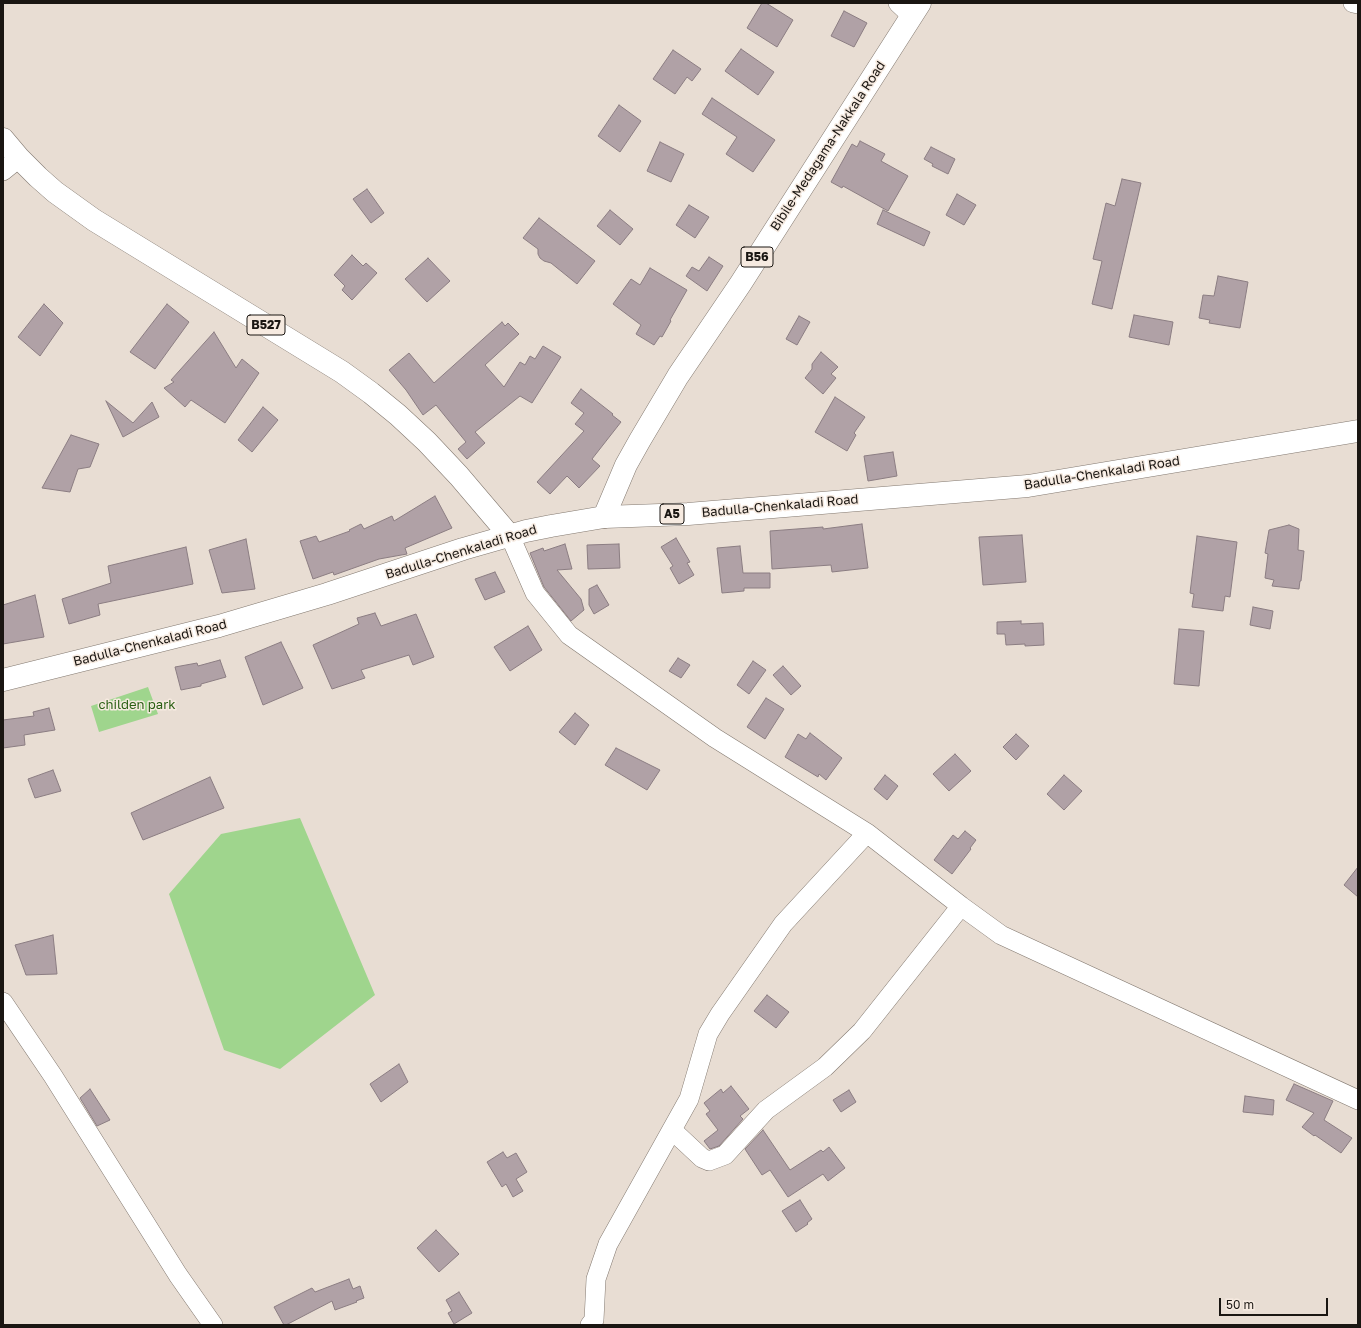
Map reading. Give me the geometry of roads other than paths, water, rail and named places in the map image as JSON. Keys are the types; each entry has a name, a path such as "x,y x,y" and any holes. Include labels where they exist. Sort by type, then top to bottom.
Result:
{"main road":[{"name":"Bibile-Medagama-Nakkala Road","path":"604,517 633,452 678,376 741,283 910,7"},
{"name":"B527","path":"3,139 11,164 55,192 94,220 342,372 371,393 398,415 427,442 510,536"},
{"name":"Badulla-Chenkaladi Road","path":"3,680 219,626 327,594 463,549 551,526 604,517 688,514 1028,486 1358,431"}],"street":[{"path":"1353,3 1358,4"},
{"path":"510,536 536,593 569,635 715,738 867,833 1001,935 1358,1100"},
{"path":"590,1325 594,1320 596,1279 608,1244 689,1099 708,1034 720,1014 783,924 867,833"},
{"path":"672,1130 702,1158 709,1161 725,1155 766,1110 824,1067 862,1031 961,906"},
{"path":"3,1002 53,1076 178,1274 213,1325"}],"park label":[{"name":"childen park","path":"137,705"}]}
